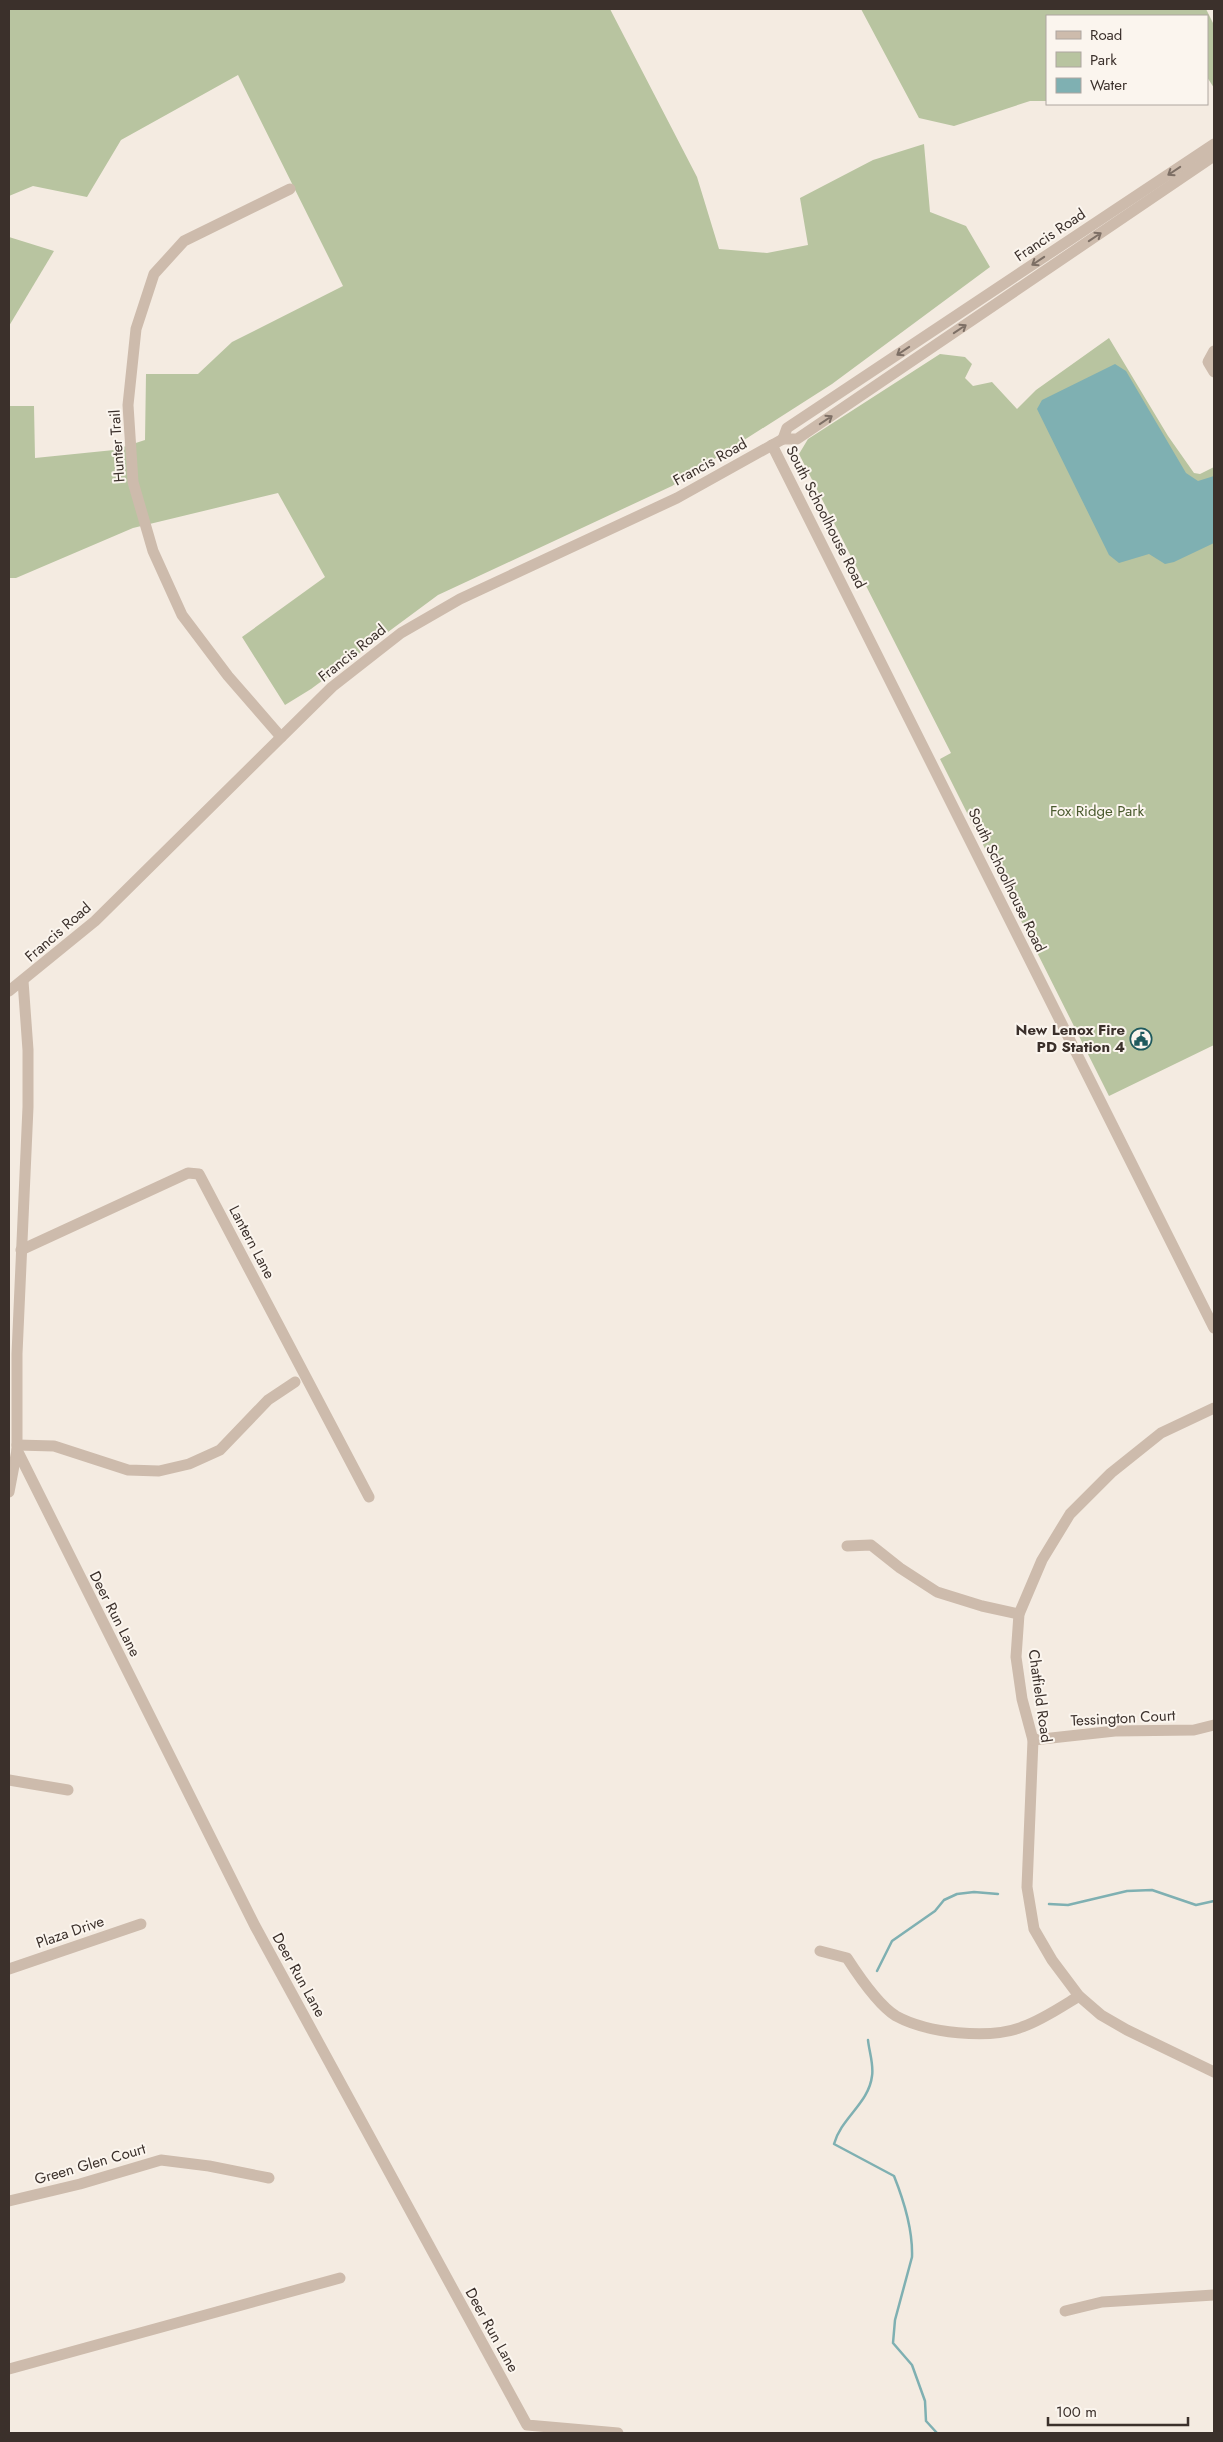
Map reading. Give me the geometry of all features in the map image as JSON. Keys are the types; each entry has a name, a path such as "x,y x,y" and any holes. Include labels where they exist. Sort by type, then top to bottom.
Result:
{"street":[{"name":"Francis Road","path":"9,991 95,921 332,687 401,633 437,611 668,502 772,445 783,438 787,428 1214,144"},
{"name":"Francis Road","path":"783,438 797,440 1214,156"},
{"name":"Hunter Trail","path":"282,736 228,676 182,615 153,551 133,482 128,405 136,329 154,274 184,241 290,189"},
{"path":"1214,351 1208,362 1214,372"},
{"name":"South Schoolhouse Road","path":"772,445 1214,1328"},
{"path":"9,1492 17,1448 21,1250 28,1097 28,1038 23,981"},
{"name":"Lantern Lane","path":"21,1250 188,1172 199,1174 369,1497"},
{"path":"17,1448 54,1446 128,1470 159,1471 189,1464 220,1450 268,1400 294,1382"},
{"name":"Chatfield Road","path":"1214,1408 1161,1433 1111,1473 1070,1514 1042,1560 1019,1614 1016,1657 1022,1699 1033,1740 1028,1838 1028,1895 1034,1929 1052,1960 1079,1996 1101,2014 1127,2030 1214,2072"},
{"name":"Deer Run Lane","path":"17,1448 255,1926 527,2425 618,2433"},
{"path":"847,1546 871,1545 900,1568 936,1592 982,1606 1019,1614"},
{"name":"Tessington Court","path":"1033,1740 1115,1731 1194,1730 1214,1725"},
{"path":"9,1780 68,1790"},
{"name":"Plaza Drive","path":"9,1969 141,1924"},
{"path":"820,1951 847,1958 865,1985 895,2015 943,2032 990,2034 1022,2028 1079,1996"},
{"name":"Green Glen Court","path":"9,2202 80,2184 161,2160 209,2166 269,2178"},
{"path":"9,2369 340,2278"},
{"path":"1065,2311 1102,2302 1214,2294"}],"green space":[{"path":"9,9 610,9 697,177 719,249 767,253 808,245 800,198 873,160 924,144 930,212 966,226 990,267 832,384 672,486 438,595 311,689 285,705 242,637 325,577 278,493 133,528 16,578 9,578 9,406 34,406 35,458 114,450 145,440 146,374 198,374 232,342 343,286 238,75 121,140 87,197 33,186 9,196"},
{"path":"861,9 1206,9 1214,25 1214,88 1208,79 1208,15 1046,15 1046,101 1030,101 954,126 919,118"},
{"path":"9,237 54,251 9,326"},
{"name":"Fox Ridge Park","path":"1109,338 1168,436 1194,473 1200,474 1214,467 1214,1045 1109,1096 940,759 951,753 799,454 808,439 940,354 965,357 972,364 965,378 973,386 992,382 1017,409 1036,390"}],"water":[{"path":"1115,364 1126,371 1186,473 1198,481 1214,476 1214,543 1174,562 1165,564 1149,554 1119,563 1109,555 1037,409 1042,400"}],"waterway":[{"path":"1049,1904 1068,1905 1127,1891 1152,1890 1196,1905 1214,1901"},
{"path":"877,1971 892,1941 935,1911 944,1900 957,1894 974,1892 998,1894"},
{"path":"868,2040 872,2067 870,2086 861,2103 842,2126 834,2144 894,2176 901,2195 909,2226 912,2257 895,2320 893,2343 912,2365 925,2401 926,2421 937,2433"}],"place":[{"name":"New Lenox Fire PD Station 4","path":"1141,1039"}]}
